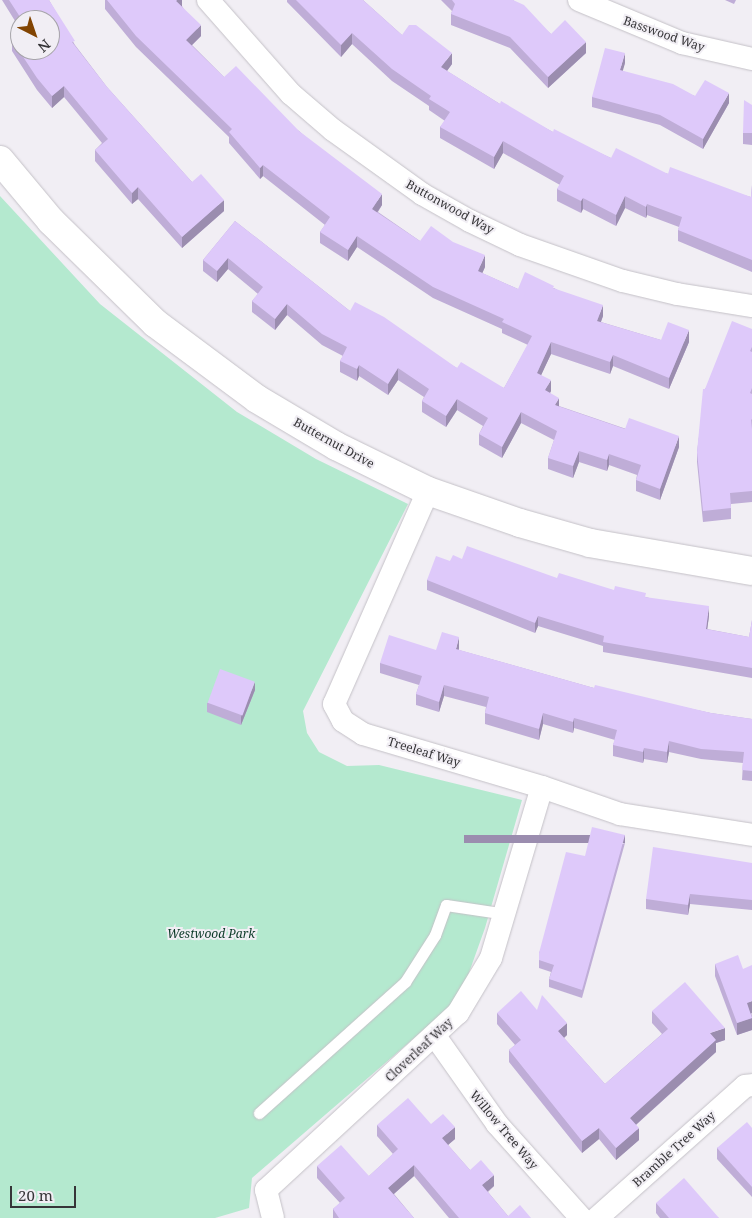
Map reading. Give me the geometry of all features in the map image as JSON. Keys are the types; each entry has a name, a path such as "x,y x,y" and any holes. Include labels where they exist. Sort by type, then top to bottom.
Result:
{"street":[{"name":"Buttonwood Way","path":"208,0 292,94 333,130 376,164 446,208 520,245 571,265 677,294 752,306"},
{"name":"Basswood Way","path":"579,0 682,43 752,60"},
{"name":"Butternut Drive","path":"0,160 50,221 101,274 155,323 212,368 257,399 336,446 428,491 520,523 590,542 752,571"},
{"name":"Treeleaf Way","path":"428,491 334,704 343,721 363,734 542,787 620,814 752,835"},
{"name":"Cloverleaf Way","path":"273,1218 266,1190 458,1013 491,958 506,914 542,787"},
{"name":"Willow Tree Way","path":"435,1036 497,1124 582,1218"},
{"name":"Bramble Tree Way","path":"598,1218 745,1086 752,1085"}],"lane":[{"path":"259,1113 405,982 435,935 446,905 506,914"}],"green space":[{"name":"Westwood Park","path":"0,196 100,304 237,412 316,459 408,504 303,711 307,733 319,752 347,766 379,765 522,800 485,928 466,981 449,1008 252,1178 249,1208 215,1218 0,1218"}],"building":[{"path":"9,0 49,0 55,10 16,10"},
{"path":"107,0 177,0 201,25 186,40 224,77 236,66 299,131 382,194 372,209 420,241 431,226 453,242 485,255 478,271 518,289 525,272 554,286 553,288 603,305 597,321 661,340 668,322 689,330 669,378 613,355 610,362 551,342 537,373 551,380 545,390 559,398 555,405 625,429 629,418 679,436 660,489 636,480 641,465 609,454 607,460 579,451 573,466 548,458 557,431 521,412 502,447 479,434 488,418 457,399 446,416 422,401 429,389 398,368 388,384 359,365 357,369 340,361 347,347 322,334 287,304 275,319 252,301 263,287 228,258 217,271 203,260 235,221 350,311 355,302 384,317 457,368 461,362 504,388 532,336 502,322 504,319 433,287 357,236 348,250 320,232 330,217 263,165 260,168 229,132 232,129 136,36"},
{"path":"296,0 363,0 402,35 409,25 416,25 452,53 441,67 500,104 501,101 553,132 554,129 611,158 616,148 668,174 670,167 751,197 752,185 752,260 678,230 682,217 647,204 646,207 625,196 616,215 583,198 581,201 557,189 564,176 503,141 494,157 440,127 450,112 429,99 431,96 392,69 352,33 341,45"},
{"path":"452,0 513,0 524,5 551,34 565,20 586,42 548,77 510,37 451,14 455,4"},
{"path":"60,17 75,41 72,42 107,87 192,182 201,174 224,200 182,237 138,187 132,193 95,150 108,139 64,86 52,96 25,60 60,60"},
{"path":"605,48 625,53 620,70 673,84 695,96 705,80 729,93 703,139 660,115 592,97"},
{"path":"744,100 752,105 752,133 743,133"},
{"path":"732,321 752,329 752,347 750,351 752,352 752,388 750,393 752,394 752,491 730,493 731,508 703,511 697,452 703,389 705,389"},
{"path":"467,546 557,578 559,573 614,590 615,586 646,593 645,597 709,606 706,629 749,637 752,620 752,668 603,642 604,636 538,616 535,623 427,580 436,556 450,561 453,555 462,559"},
{"path":"442,632 459,637 456,649 594,688 595,685 711,713 752,719 752,771 742,770 744,752 701,749 669,741 667,752 644,748 643,752 613,745 617,730 574,718 573,722 543,713 539,729 485,713 489,697 444,685 439,702 416,694 422,676 380,663 389,635 436,650"},
{"path":"220,669 255,682 242,715 208,703"},
{"path":"592,827 625,835 582,990 549,979 554,965 539,960 539,953 566,852 585,856"},
{"path":"653,847 752,863 752,900 690,894 688,905 646,899"},
{"path":"738,955 743,969 752,965 752,1001 747,1003 752,1018 737,1023 715,964"},
{"path":"685,982 725,1028 710,1033 716,1040 630,1118 639,1128 616,1148 599,1128 582,1141 509,1050 521,1040 497,1013 521,991 537,1010 542,995 567,1023 558,1031 605,1084 668,1029 652,1011"},
{"path":"408,1098 431,1124 443,1114 455,1127 442,1138 470,1170 481,1160 494,1175 482,1185 508,1216 520,1205 531,1218 459,1218 414,1165 388,1188 414,1218 339,1218 333,1209 345,1198 317,1166 341,1145 369,1176 398,1149 377,1125"},
{"path":"747,1122 752,1128 752,1187 717,1148"},
{"path":"684,1178 719,1218 669,1218 656,1203"}]}
